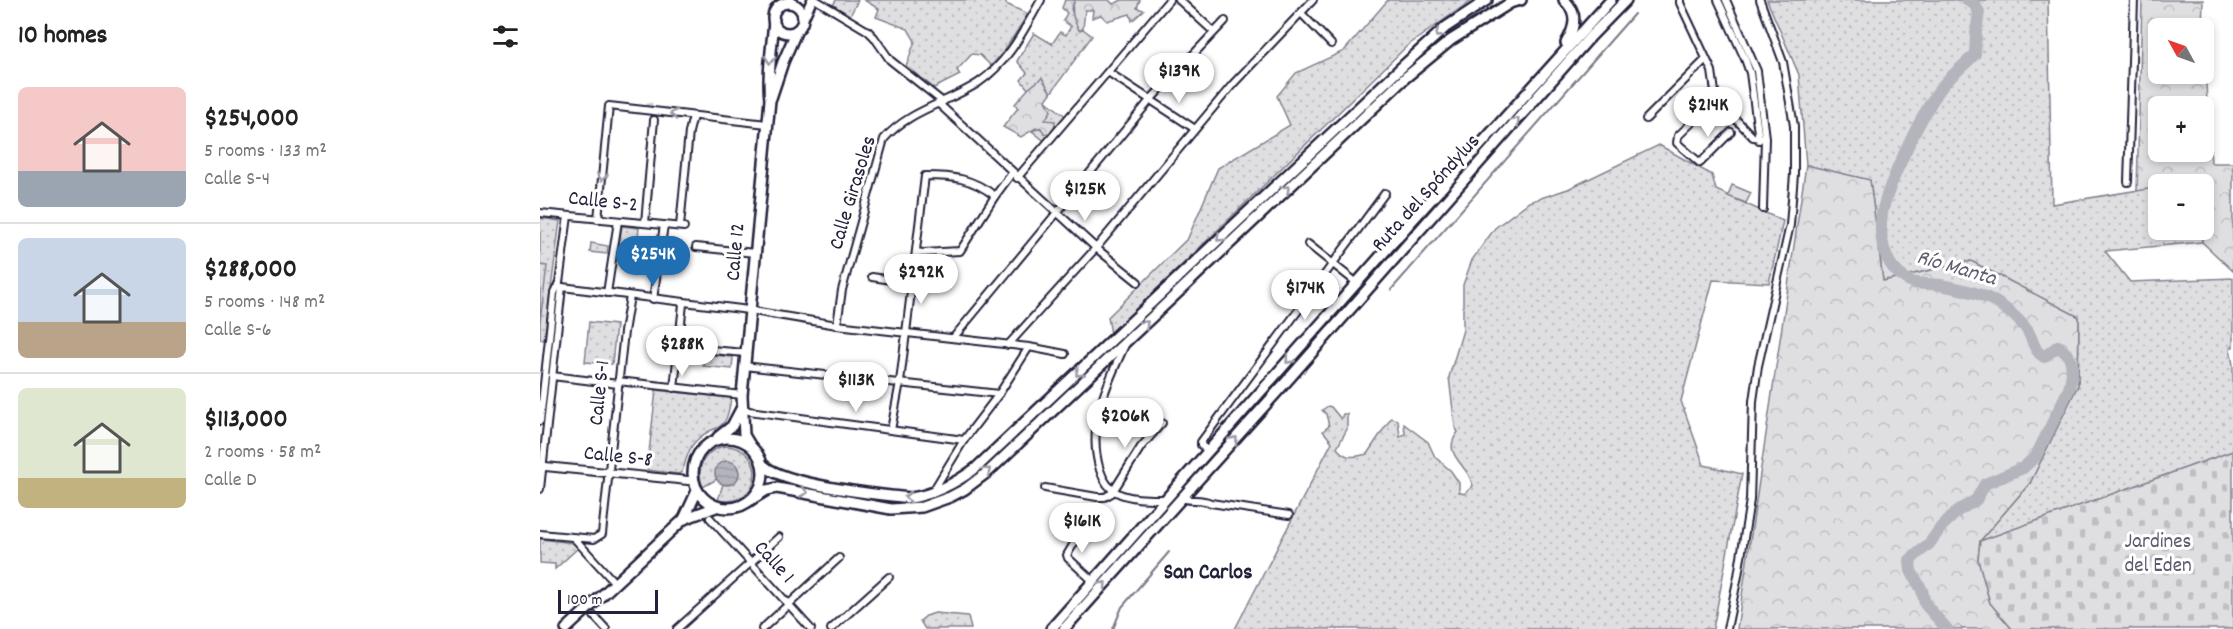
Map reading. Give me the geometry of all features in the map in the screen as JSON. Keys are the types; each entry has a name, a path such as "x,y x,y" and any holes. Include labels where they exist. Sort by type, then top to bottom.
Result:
{"main road":[{"path":"770,0 777,28 785,32 797,30 814,0"},
{"path":"762,465 769,471 789,479 911,498 931,495 958,481 976,468 1404,65 1446,27 1487,0"},
{"path":"742,407 732,426 708,444 696,457 692,473 695,486 708,503 716,507 728,509 739,507 767,490 777,488 891,509 922,507 950,497 965,489 988,471 1431,55 1468,28 1512,2 1521,0"},
{"path":"1552,66 1573,31 1575,20 1572,9 1564,0"},
{"name":"Ruta del Spóndylus","path":"1051,629 1611,0"},
{"name":"Ruta del Spóndylus","path":"1068,628 1590,37 1626,0"},
{"path":"774,16 779,6 786,2 798,7 803,19"},
{"name":"Calle 12","path":"770,100 768,79 774,16"},
{"name":"Calle 12","path":"750,445 744,435 742,395 767,124 770,100 797,30"},
{"path":"715,440 733,438 750,445 758,454 762,465 761,485 749,501"},
{"path":"684,519 695,486"},
{"path":"566,629 684,519 716,507"}],"street":[{"path":"814,0 874,37 891,60 941,103 1015,176 1138,282"},
{"name":"Calle Girasoles","path":"837,325 842,290 884,139 903,121 941,103 989,75 1017,42 1041,0"},
{"path":"916,252 960,251 995,195 1015,176 1108,72 1169,0"},
{"path":"1179,0 1214,32"},
{"path":"1008,345 1096,248 1233,84 1313,0"},
{"path":"1680,0 1714,78 1716,99 1753,136 1761,138"},
{"path":"1718,0 1729,15"},
{"path":"1726,0 1729,15 1753,72 1761,138 1765,151 1763,208"},
{"path":"1727,629 1750,500 1753,402 1758,366 1790,225 1794,174 1794,126 1783,62 1760,0"},
{"path":"2128,182 2134,0"},
{"path":"1301,13 1331,44"},
{"path":"954,337 1151,99 1225,21"},
{"path":"1646,119 1706,59"},
{"path":"1108,72 1195,129"},
{"path":"1716,99 1678,136 1677,142 1700,162 1731,132"},
{"path":"598,219 609,106 767,124"},
{"name":"Calle S-2","path":"540,213 682,226 689,132 693,116"},
{"path":"645,223 654,120"},
{"path":"891,430 900,382 925,176 973,181 995,195"},
{"path":"1208,451 1201,445 1201,441 1385,193"},
{"path":"540,489 568,216"},
{"path":"607,293 618,221"},
{"path":"653,299 664,225"},
{"path":"1308,244 1357,283"},
{"path":"696,247 755,253"},
{"path":"872,277 911,283"},
{"path":"540,421 542,376 554,291 560,285"},
{"path":"560,285 683,304 750,311 837,325 954,337 1065,354"},
{"name":"Calle S-1","path":"573,537 596,539 603,531 618,382 630,296"},
{"path":"674,388 683,304"},
{"path":"1126,341 1100,405 1096,432 1100,469 1104,482 1114,491 1140,498 1167,499"},
{"path":"678,346 746,353"},
{"path":"931,495 964,440 999,394 1029,347"},
{"path":"744,366 999,394"},
{"path":"542,376 742,395"},
{"path":"742,407 749,411 964,440"},
{"path":"1045,488 1105,497 1114,491 1141,447 1162,423"},
{"name":"Calle S-8","path":"541,466 609,472 695,486"},
{"path":"1181,498 1187,500 1200,498 1211,503 1289,515"},
{"name":"Calle 1","path":"710,518 811,629"},
{"path":"1086,523 1067,555 1094,582"},
{"path":"540,534 573,537 615,584"},
{"path":"677,629 779,537"},
{"path":"762,629 839,558"},
{"path":"831,629 889,577"},
{"path":"594,616 606,629"}],"green space":[{"path":"836,0 858,0 850,16 833,5"},
{"path":"864,0 1002,0 1028,14 1004,51 991,66 980,55 972,54 957,70 960,75 934,88 906,66 915,41 908,29 876,17 879,9"},
{"path":"1065,0 1075,0 1071,9 1079,30 1083,29 1092,36 1051,93 1042,78 1028,89 1021,80 1027,73 1017,61 1034,33 1052,44 1060,32 1066,35 1071,26 1063,21 1067,13 1062,8"},
{"path":"1075,0 1109,0 1113,4 1122,0 1140,0 1137,8 1144,10 1132,21 1130,14 1107,21 1101,15 1092,18 1093,10 1085,10 1083,29 1079,30 1073,15"},
{"path":"1388,0 1472,0 1407,46 1111,334 1108,317 1188,238 1218,168 1290,125 1277,96 1296,73 1344,51"},
{"path":"1767,0 2048,0 2052,204 2148,189 2148,240 2202,240 2202,242 2105,251 2130,282 2233,278 2233,347 2230,348 2233,365 2233,451 1980,541 2030,483 2078,385 2079,317 1971,261 1883,281 1870,180 1806,165 1799,75"},
{"path":"2142,0 2203,0 2202,18 2148,18 2148,84 2206,84 2207,96 2148,96 2148,162 2233,163 2233,271 2202,242 2202,240 2214,240 2214,174 2148,174 2148,189 2137,191"},
{"path":"1042,78 1051,93 1046,100 1051,111 1045,120 1055,121 1054,131 1045,134 1041,128 1036,128 1021,137 1003,127 1018,108 1015,104"},
{"path":"1045,100 1068,118 1047,143 1032,131 1041,128 1045,120"},
{"path":"1659,145 1712,175 1716,190 1783,221 1769,283 1713,280 1681,401 1704,465 1742,474 1713,629 1235,629 1332,442 1323,431 1329,426 1326,414 1322,410 1328,406 1341,419 1343,414 1347,414 1347,429 1337,448 1347,456 1367,454 1391,418 1398,420 1400,437 1405,434 1404,424 1428,442 1435,457 1451,471 1459,483 1459,492 1464,494 1473,486 1452,447 1458,432 1455,427 1449,377 1463,330 1463,285 1472,260 1495,228 1529,202 1568,189"},
{"path":"1806,165 1870,180 1883,281 1971,261 2079,317 2078,385 2030,483 1980,541 1978,559 1990,603 2012,629 1737,629"},
{"path":"1732,185 1751,193 1746,203 1728,196"},
{"path":"540,218 560,221 544,340 540,339"},
{"path":"622,226 639,228 637,247 619,244"},
{"path":"591,243 608,246 607,254 590,252"},
{"path":"540,265 547,266 540,322"},
{"path":"589,322 616,325 612,364 585,362"},
{"path":"704,354 733,357 732,369 703,366"},
{"path":"656,390 731,398 729,411 723,424 702,435 692,445 682,472 678,474 647,470"},
{"path":"723,446 738,449 748,456 754,465 755,476 751,487 744,495 733,500 718,500 723,484 717,479 703,487 701,480 701,467 706,456"},
{"name":"Jardines del Eden","path":"2233,451 2233,629 2012,629 1990,603 1978,559 1980,541"},
{"path":"540,539 573,543 578,548 555,569 555,564 540,563"},
{"path":"935,613 968,616 971,629 925,629 920,621"}],"shaded area":[{"path":"727,461 732,462 738,468 738,478 732,484 727,485 722,484 716,478 715,473 716,468 722,462"}],"waterway":[{"name":"Río Manta","path":"1947,629 1925,604 1922,590 1911,571 1910,560 1929,544 1942,526 1959,510 1976,500 1985,484 2023,468 2036,456 2069,389 2072,373 2071,361 2067,354 2058,346 2044,357 2040,355 2029,334 2014,315 1991,299 1970,291 1909,281 1893,268 1884,250 1881,230 1883,210 1906,150 1937,94 1975,54 1979,12 1974,4 1967,0"},
{"path":"1391,290 1634,14"},
{"path":"1113,629 1122,607 1169,552"}],"tunnel":[{"path":"649,103 654,120"}],"district":[{"name":"San Carlos","path":"1208,573"}]}
